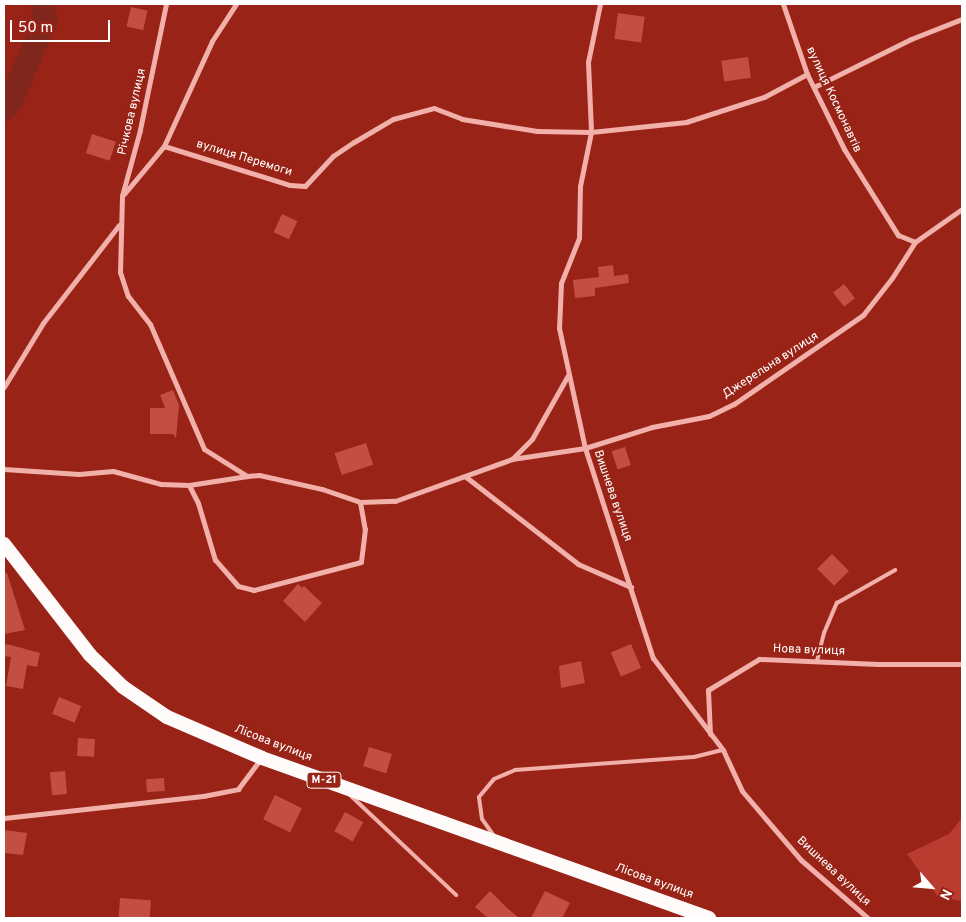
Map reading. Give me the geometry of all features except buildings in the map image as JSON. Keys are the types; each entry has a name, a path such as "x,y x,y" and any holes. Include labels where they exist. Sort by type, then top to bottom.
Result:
{"highway":[{"name":"Лісова вулиця","path":"4,544 84,647 123,687 166,717 262,758 497,840 709,918"}],"street":[{"name":"Річкова вулиця","path":"166,4 140,130 122,196 119,225 120,272 128,296 150,324 178,386"},
{"path":"122,196 164,146 212,42 236,4"},
{"name":"Вишнева вулиця","path":"600,4 588,62 591,132 580,186 579,238 562,283 559,328 585,448 653,658 723,750 742,791 801,860 868,918"},
{"name":"вулиця Космонавтів","path":"783,4 807,74 816,86 844,149 892,228 898,235 915,242"},
{"path":"816,86 910,39 962,19"},
{"path":"591,132 686,122 764,97 807,74"},
{"name":"вулиця Перемоги","path":"164,146 290,185 305,186 334,156 354,142 393,120 434,108 472,121 537,130 591,132"},
{"name":"Джерельна вулиця","path":"4,468 79,474 113,471 161,484 189,485 259,475 322,489 360,502 395,501 512,459 585,448 652,427 709,416 734,404 862,315 892,278 915,242 962,209"},
{"path":"4,387 43,323 119,225"},
{"name":"Джерельна вулиця","path":"512,459 532,439 568,375"},
{"name":"Джерельна вулиця","path":"178,386 204,449 247,476"},
{"path":"466,477 578,564 631,587"},
{"path":"189,485 198,503 215,560 238,586 254,590 362,562 365,529 360,502"},
{"name":"Нова вулиця","path":"710,734 708,690 728,676 759,659 962,664"},
{"path":"4,818 203,796 238,789 262,758"}],"lane":[{"path":"817,661 824,633 837,603 895,570"},
{"path":"497,840 482,819 479,797 494,779 515,770 694,756 723,750"},
{"path":"341,785 456,895"}],"shaded area":[{"path":"962,818 962,901 938,897 907,854 949,834"}],"waterway":[{"path":"4,109 11,101 45,21 43,4"}]}
